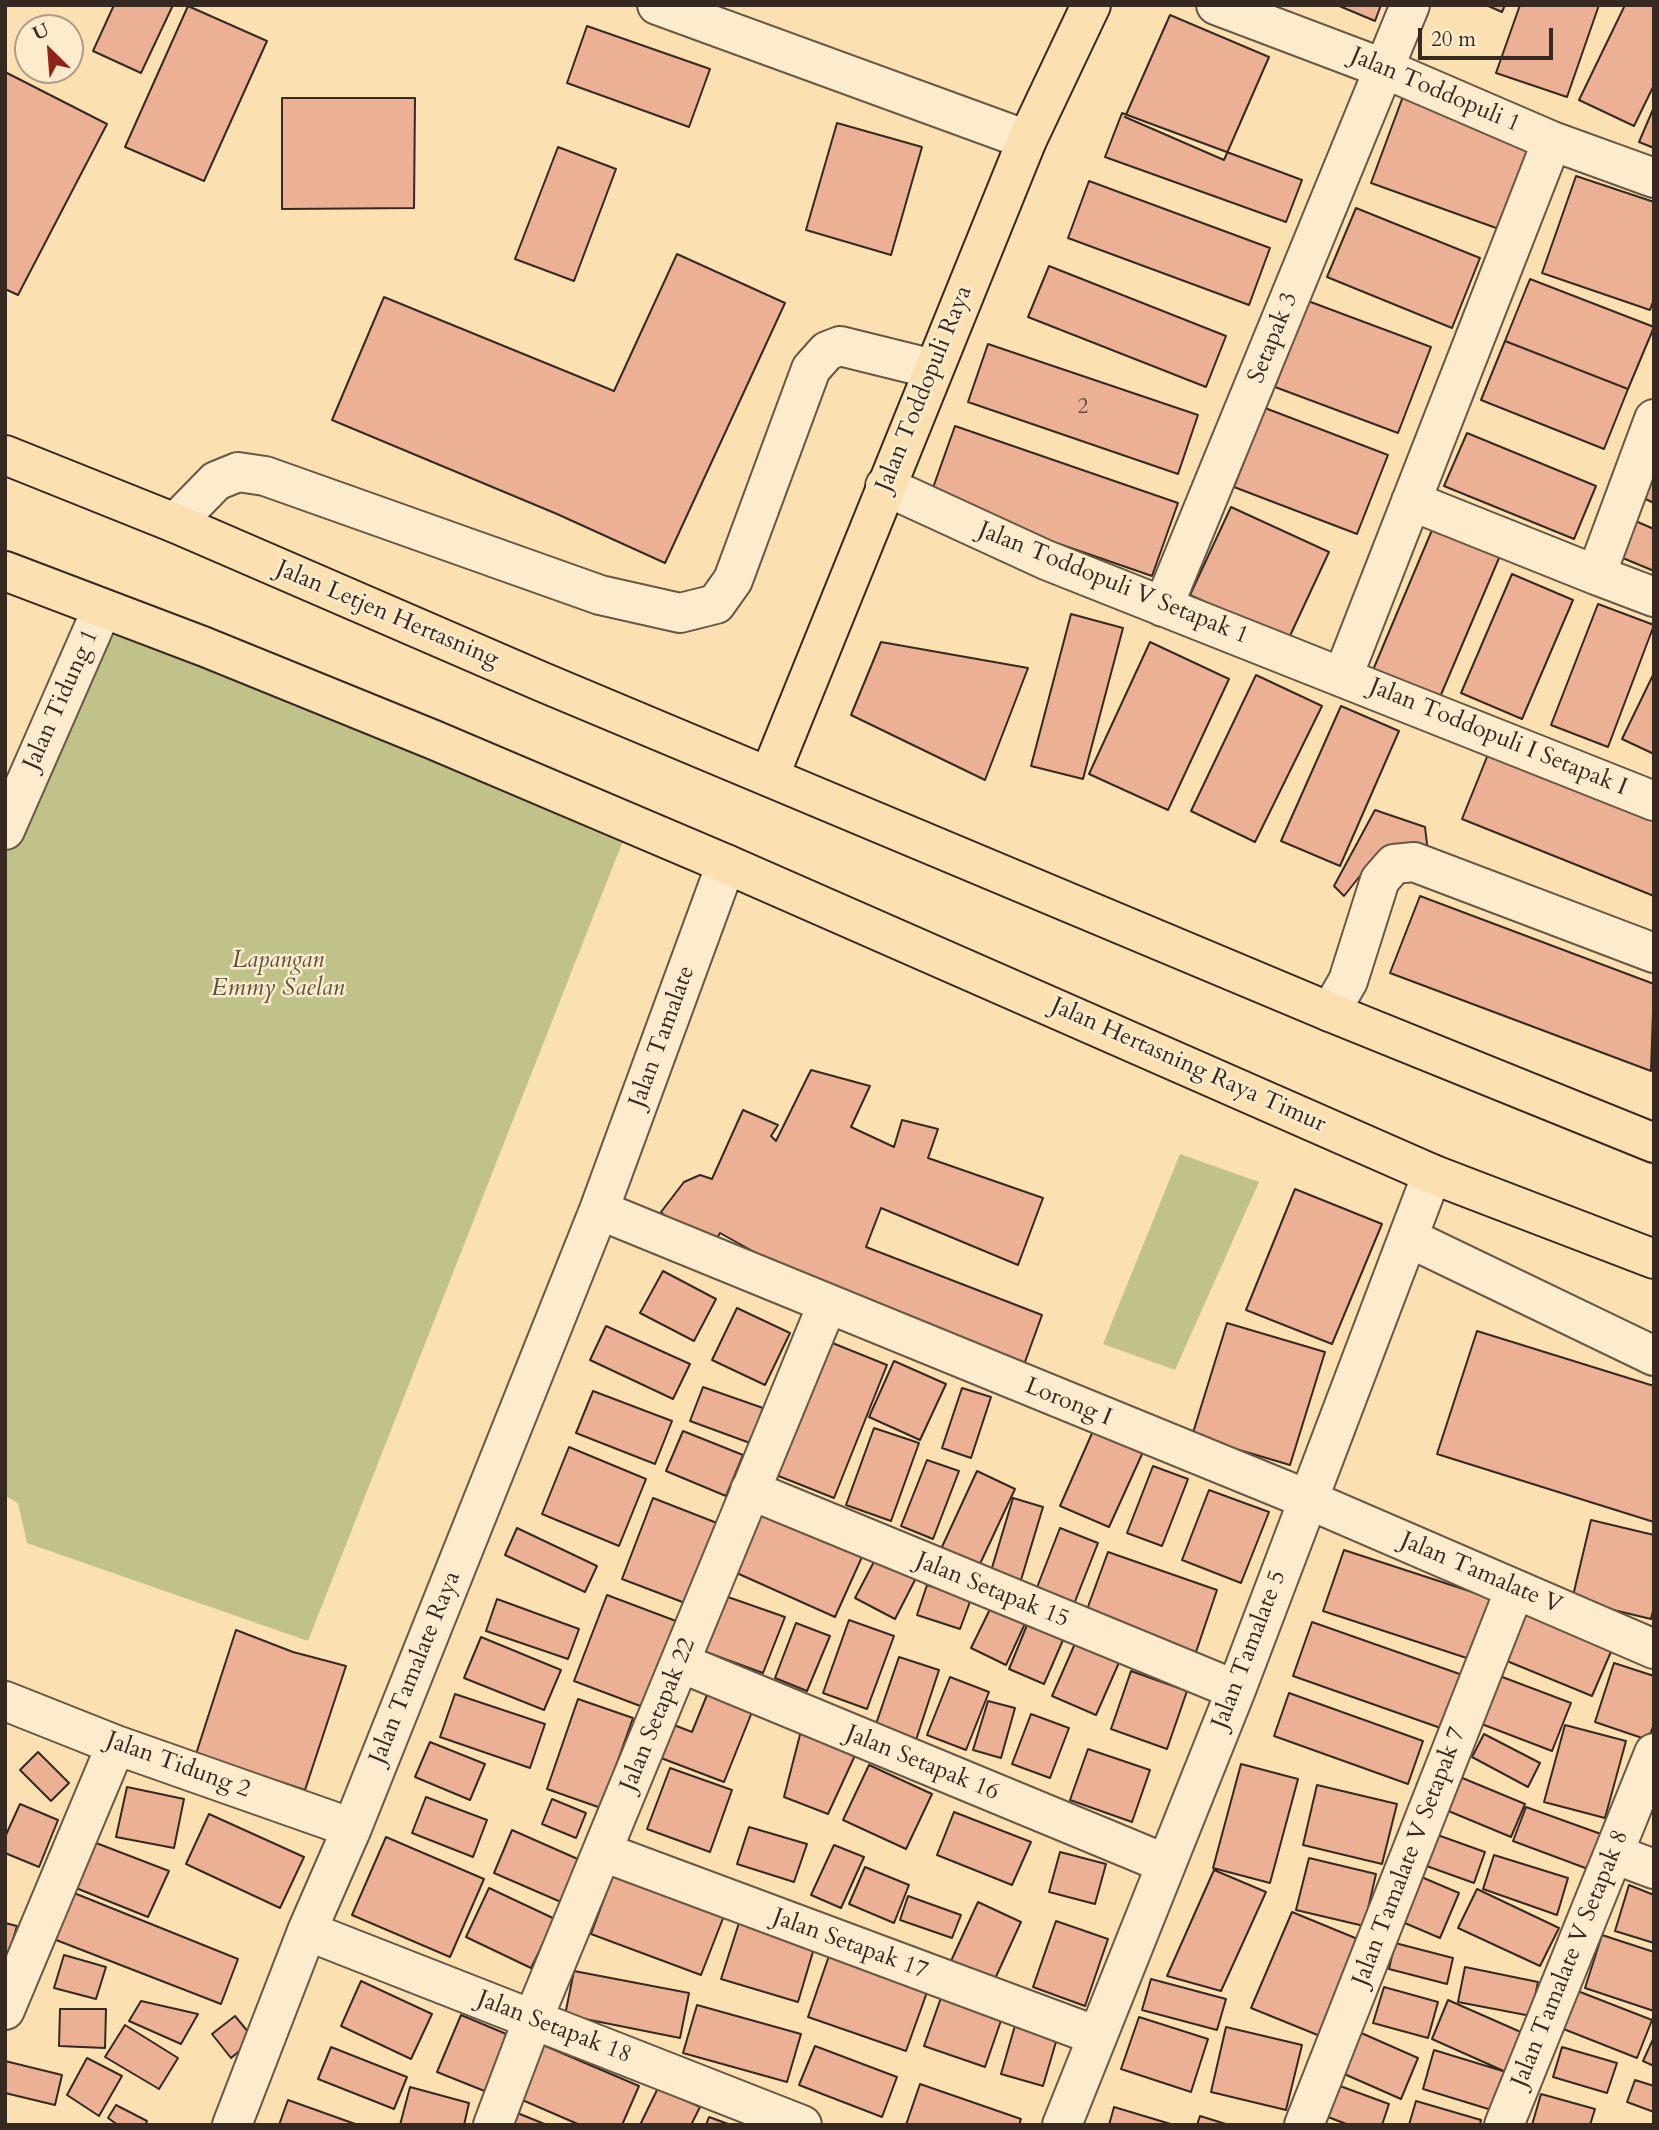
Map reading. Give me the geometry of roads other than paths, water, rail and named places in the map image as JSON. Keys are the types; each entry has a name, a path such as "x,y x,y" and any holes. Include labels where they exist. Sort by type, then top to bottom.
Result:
{"main road":[{"name":"Jalan Toddopuli Raya","path":"769,777 1027,141 1091,5"},
{"name":"Jalan Letjen Hertasning","path":"5,455 175,523 769,777"},
{"path":"5,571 205,647 434,740 726,864"},
{"path":"769,777 1331,1012 1654,1143"},
{"name":"Jalan Hertasning Raya Timur","path":"726,864 1432,1174 1654,1259"}],"street":[{"path":"657,5 1027,141"},
{"name":"Jalan Toddopuli 1","path":"1216,5 1385,69 1552,141 1654,178"},
{"name":"Setapak 3","path":"1163,607 1410,5"},
{"path":"1343,676 1552,141"},
{"path":"175,523 216,481 238,472 265,476 600,595 680,613 716,604 733,580 811,369 827,351 840,346 933,369"},
{"path":"1596,575 1654,419"},
{"name":"Jalan Toddopuli V Setapak 1","path":"886,486 1046,560 1343,676"},
{"path":"1411,501 1654,597"},
{"name":"Jalan Tidung 1","path":"5,830 102,609"},
{"name":"Jalan Toddopuli I Setapak I","path":"1343,676 1654,801"},
{"path":"1331,1012 1348,981 1380,880 1394,864 1414,862 1654,953"},
{"name":"Jalan Tamalate","path":"599,1210 726,864"},
{"name":"Jalan Tamalate 5","path":"1062,2125 1164,1863 1236,1690 1432,1174"},
{"name":"Lorong I","path":"599,1210 1309,1500"},
{"name":"Jalan Tamalate Raya","path":"232,2125 307,1931 352,1828 599,1210"},
{"path":"1409,1238 1654,1356"},
{"name":"Jalan Setapak 22","path":"493,2125 533,2020 827,1305"},
{"name":"Jalan Setapak 15","path":"750,1490 1236,1690"},
{"name":"Jalan Tamalate V","path":"1309,1500 1654,1649"},
{"name":"Jalan Tamalate V Setapak 7","path":"1304,2125 1515,1589"},
{"name":"Jalan Setapak 16","path":"681,1663 1164,1863"},
{"name":"Jalan Tidung 2","path":"5,1701 116,1745 352,1828"},
{"path":"5,2010 116,1745"},
{"name":"Jalan Tamalate V Setapak 8","path":"1504,2125 1654,1753"},
{"name":"Jalan Setapak 17","path":"603,1852 1097,2036"},
{"path":"1614,1854 1654,1869"},
{"name":"Jalan Setapak 18","path":"307,1931 802,2125"}],"park label":[{"name":"Lapangan Emmy Saelan","path":"278,975"}]}
